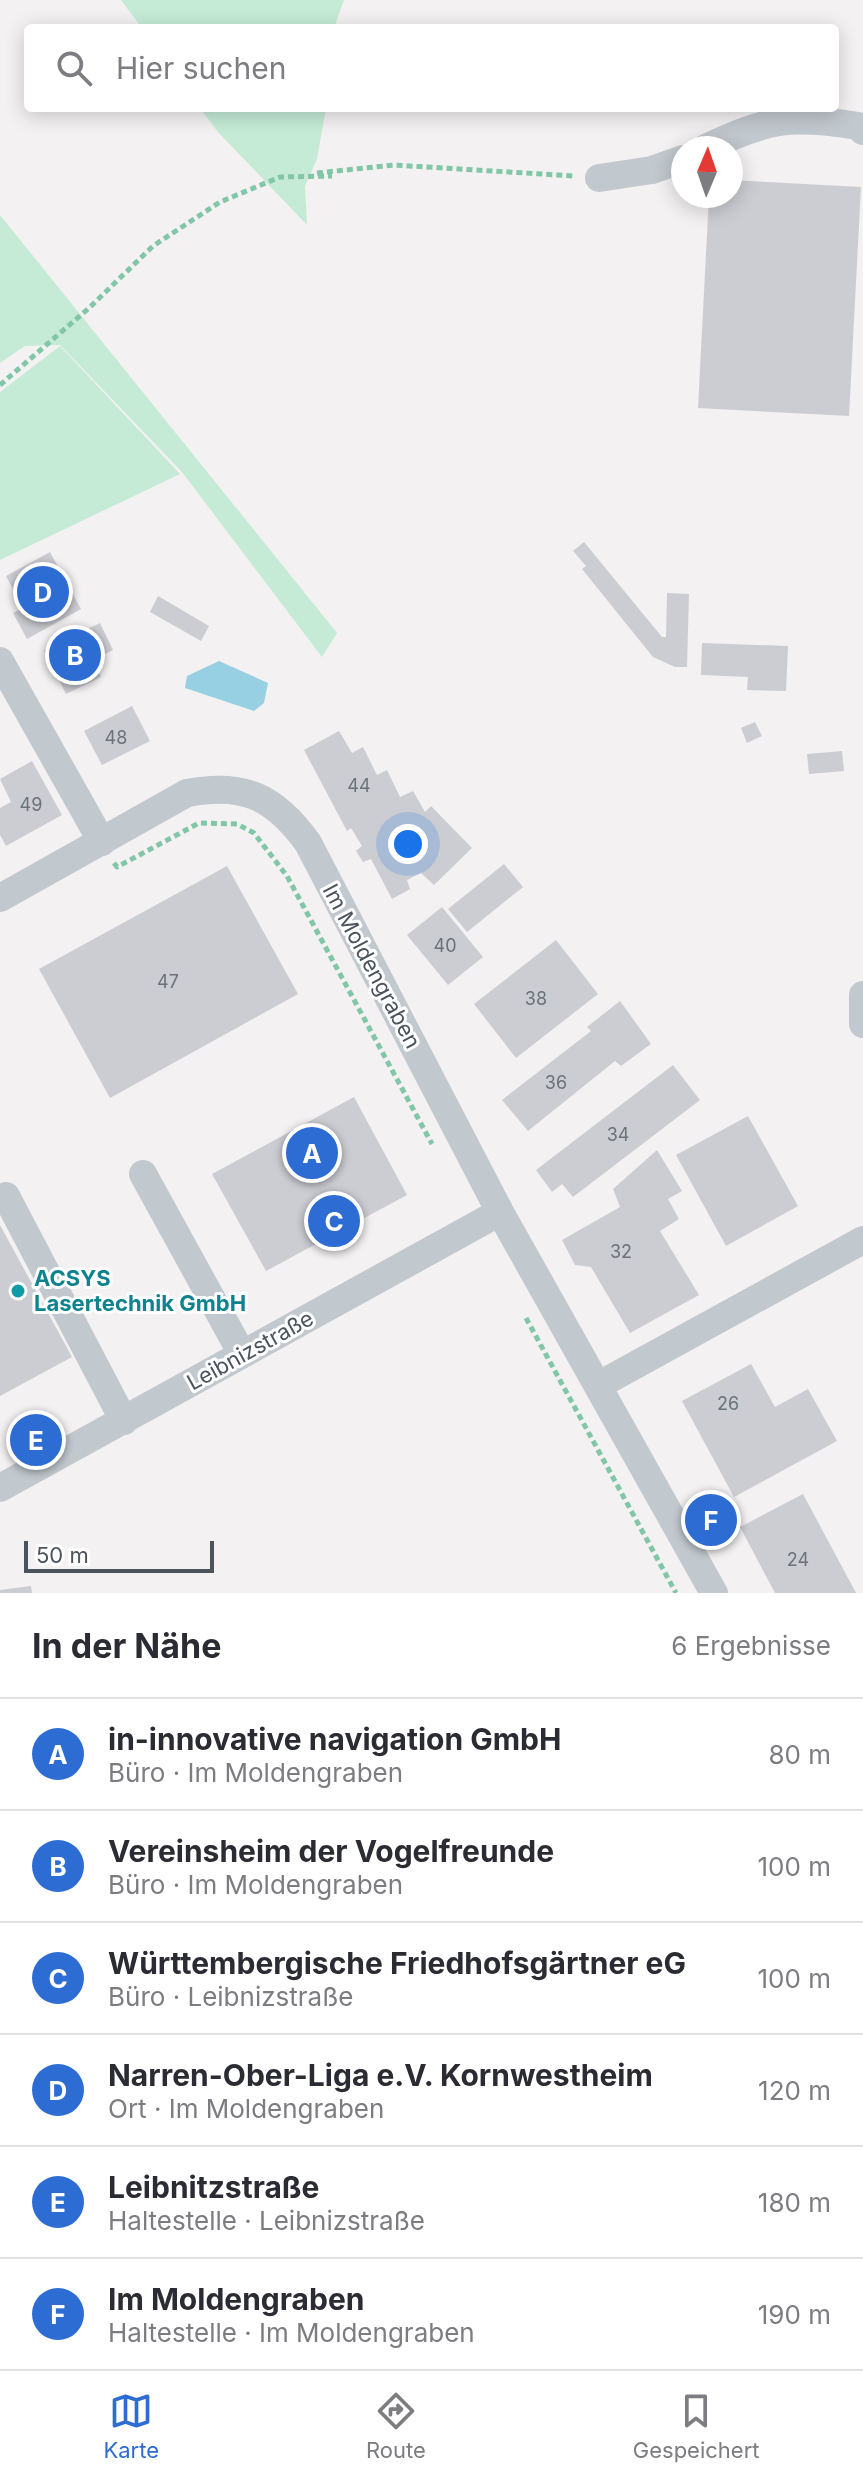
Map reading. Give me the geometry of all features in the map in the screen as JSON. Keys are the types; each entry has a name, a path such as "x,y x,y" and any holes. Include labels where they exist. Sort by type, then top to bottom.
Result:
{"street":[{"path":"733,136 763,123 810,118 858,126 863,131"},
{"path":"599,178 652,170 671,163"},
{"path":"0,661 102,842"},
{"name":"Im Moldengraben","path":"0,898 187,793 215,788 262,798 287,814 308,843 500,1212 714,1593"},
{"path":"863,995 863,1024"},
{"path":"143,1174 242,1354"},
{"path":"0,1199 6,1196 124,1421"},
{"name":"Leibnizstraße","path":"0,1488 500,1212"},
{"path":"599,1385 863,1240"}],"path":[{"path":"0,385 89,308 153,246 220,202 280,177 394,165 599,178"},
{"path":"280,177 332,176"},
{"path":"102,842 117,867 199,823 237,824 254,833 287,876 439,1157"},
{"path":"520,1307 676,1593"}],"green space":[{"path":"121,0 344,0 335,24 139,24"},
{"path":"203,112 325,112 317,159 305,186 307,225 218,132"},
{"path":"0,215 337,633 322,657 182,472 60,345 25,346 0,363"},
{"path":"60,346 180,474 0,560 0,392"}],"water":[{"path":"219,661 268,683 264,703 254,711 185,688 187,676"}],"building":[{"path":"743,181 861,187 849,416 698,408 708,208 743,208"},
{"path":"584,542 662,637 666,637 667,593 689,594 687,667 675,667 653,657 582,569 586,566 573,551"},
{"path":"50,552 81,609 27,639 13,613 23,608 6,576"},
{"path":"158,596 209,626 201,641 150,612"},
{"path":"100,623 113,650 93,660 101,677 66,694 44,650"},
{"path":"702,643 788,646 786,691 747,690 748,677 701,675"},
{"path":"132,706 150,741 102,765 84,731"},
{"path":"755,722 762,736 747,743 741,728"},
{"path":"339,731 352,753 363,747 377,775 387,770 400,797 413,791 425,812 431,806 472,848 434,885 421,873 407,880 410,889 392,899 371,859 363,862 356,851 362,846 351,828 347,831 304,750"},
{"path":"842,751 844,771 809,774 807,754"},
{"path":"32,761 62,815 6,846 0,835 0,808 11,802 0,779"},
{"path":"504,864 523,887 467,932 448,909"},
{"path":"227,866 298,994 110,1098 39,969"},
{"path":"442,907 483,957 448,985 407,935"},
{"path":"556,940 598,994 516,1058 474,1004"},
{"path":"620,1001 651,1044 621,1066 615,1061 528,1131 502,1100 591,1031 587,1027"},
{"path":"673,1065 700,1100 573,1197 562,1184 552,1192 536,1170"},
{"path":"354,1097 407,1195 266,1271 212,1174"},
{"path":"748,1116 798,1206 726,1246 676,1155"},
{"path":"657,1150 682,1191 668,1199 679,1219 660,1231 699,1295 630,1333 591,1267 575,1265 562,1240 620,1207 613,1189"},
{"name":"ACSYS Lasertechnik GmbH","path":"0,1225 72,1357 0,1396"},
{"path":"751,1364 775,1407 808,1389 837,1441 734,1497 682,1401"},
{"path":"803,1494 856,1593 775,1593 740,1527"},
{"path":"31,1586 32,1593 0,1593 0,1590"}],"place":[{"name":"Narren-Ober-Liga e.V. Kornwestheim","path":"43,592"},
{"name":"Vereinsheim der Vogelfreunde","path":"75,655"},
{"name":"in-innovative navigation GmbH","path":"312,1153"},
{"name":"Württembergische Friedhofsgärtner eG","path":"334,1221"},
{"name":"ACSYS Lasertechnik GmbH","path":"18,1291"},
{"name":"Leibnitzstraße","path":"36,1440"},
{"name":"Im Moldengraben","path":"711,1520"}]}
